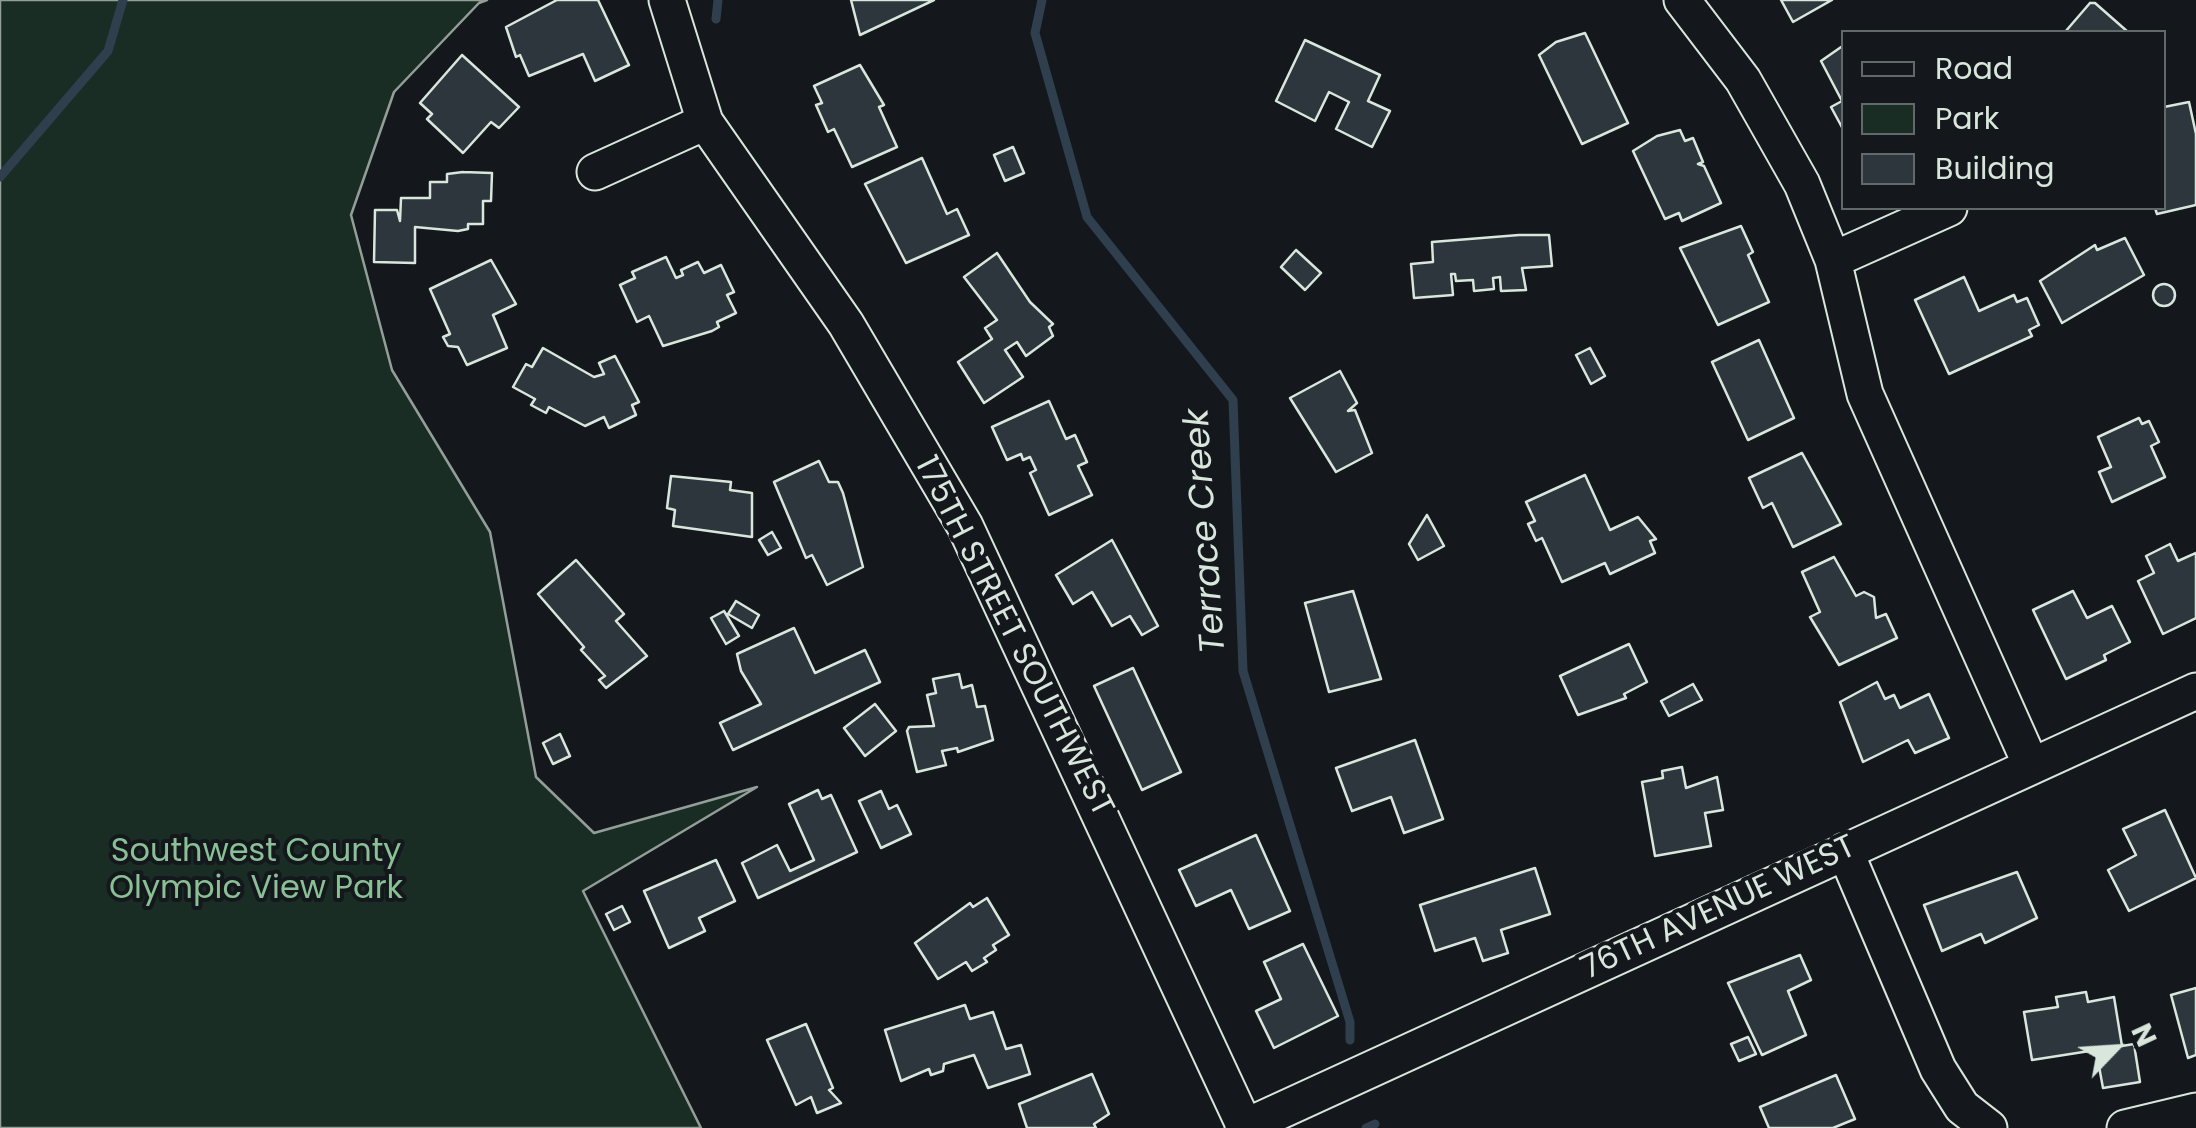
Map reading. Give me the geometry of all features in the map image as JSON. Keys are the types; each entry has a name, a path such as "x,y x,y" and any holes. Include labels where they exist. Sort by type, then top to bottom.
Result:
{"street":[{"name":"175TH STREET SOUTHWEST","path":"666,0 704,122 846,324 965,526 1244,1127"},
{"path":"1682,0 1734,67 1772,126 1802,184 1833,260 1865,394 2031,764"},
{"path":"595,172 704,122"},
{"path":"1833,260 1945,210"},
{"name":"76TH AVENUE WEST","path":"1244,1127 2196,691"},
{"path":"1845,851 1938,1069 1962,1107 1989,1128"},
{"path":"2125,1128 2196,1112"}],"green space":[{"name":"Southwest County Olympic View Park","path":"0,0 487,0 479,3 394,92 351,215 392,370 490,532 536,777 594,833 757,787 583,891 701,1128 0,1128"}],"building":[{"path":"557,0 598,0 629,65 595,81 583,54 529,76 520,55 516,57 506,27"},
{"path":"851,0 934,0 860,35"},
{"path":"1781,0 1832,0 1793,22"},
{"path":"2090,3 2095,3 2126,30 2067,30"},
{"path":"1585,33 1628,123 1582,144 1539,55 1556,42"},
{"path":"1305,40 1380,75 1368,101 1390,111 1372,147 1336,129 1349,102 1329,92 1315,121 1276,101"},
{"path":"1841,47 1841,99 1821,61"},
{"path":"462,55 519,107 499,128 491,122 463,153 427,119 432,114 420,103"},
{"path":"860,65 884,105 879,107 897,147 852,167 834,129 828,132 816,105 822,103 814,86"},
{"path":"1841,102 1841,125 1831,107"},
{"path":"2189,102 2196,134 2196,205 2157,214 2156,210 2166,210 2166,107"},
{"path":"1680,130 1685,141 1693,138 1703,162 1698,164 1704,166 1721,203 1682,221 1679,213 1665,219 1633,151 1657,136"},
{"path":"1013,147 1024,173 1005,181 994,155"},
{"path":"922,158 947,214 957,209 969,235 906,263 865,184"},
{"path":"492,173 491,201 483,201 483,224 468,224 468,229 458,231 415,227 415,263 374,262 375,210 397,210 400,221 401,198 430,198 430,182 447,182 447,174"},
{"path":"1741,226 1753,252 1748,255 1769,302 1718,325 1680,248"},
{"path":"1549,235 1552,266 1522,268 1526,290 1501,291 1500,277 1493,278 1494,289 1474,291 1473,280 1456,281 1455,274 1451,274 1453,295 1414,298 1411,264 1433,262 1432,242"},
{"path":"2125,238 2144,275 2062,323 2040,281 2095,245 2097,250"},
{"path":"1296,250 1321,273 1305,290 1281,267"},
{"path":"997,253 1030,302 1053,324 1049,327 1053,336 1026,356 1017,342 1005,350 1023,377 984,403 958,362 992,339 985,328 997,320 964,277"},
{"path":"666,257 676,278 683,275 681,270 698,262 704,273 721,265 734,292 727,295 736,313 717,322 719,327 712,331 663,346 649,316 637,322 620,285 635,278 632,272"},
{"path":"491,260 516,304 493,315 507,348 467,365 458,347 448,346 443,337 450,334 430,289"},
{"path":"1964,277 1979,311 2014,295 2017,302 2027,298 2039,325 2029,330 2032,336 1949,374 1915,300"},
{"path":"2164,284 2172,287 2172,303 2164,306 2156,303 2153,295 2156,287"},
{"path":"1759,340 1794,418 1748,440 1712,362"},
{"path":"543,348 594,377 604,374 599,363 615,356 639,402 632,405 636,415 609,428 604,417 585,426 549,407 546,413 531,405 535,399 513,387 526,364 532,367"},
{"path":"1590,348 1605,376 1591,384 1576,355"},
{"path":"1340,371 1357,403 1348,411 1355,410 1372,453 1336,472 1290,398"},
{"path":"1049,401 1066,439 1075,435 1087,462 1078,466 1092,495 1049,515 1030,473 1036,470 1030,457 1023,460 1021,454 1007,460 992,427"},
{"path":"2139,418 2142,424 2149,421 2159,442 2151,446 2165,477 2112,502 2099,472 2111,467 2098,437"},
{"path":"1802,453 1841,524 1793,547 1772,503 1763,508 1749,478"},
{"path":"819,461 829,482 838,482 843,493 863,567 827,585 812,555 806,558 774,482"},
{"path":"1585,475 1610,530 1638,517 1656,539 1650,541 1655,553 1610,574 1605,563 1562,582 1542,538 1536,541 1528,524 1535,521 1526,502"},
{"path":"671,476 731,482 730,490 752,493 752,537 673,526 675,510 667,508"},
{"path":"1427,515 1444,546 1418,560 1409,544"},
{"path":"772,532 781,548 768,555 759,540"},
{"path":"1112,540 1158,626 1142,635 1130,616 1112,626 1092,592 1073,604 1056,575"},
{"path":"2170,544 2178,561 2196,553 2196,618 2163,634 2138,581 2154,573 2146,556"},
{"path":"1834,557 1856,596 1864,592 1874,597 1876,618 1886,614 1897,638 1839,665 1810,617 1820,612 1802,572"},
{"path":"576,560 624,614 616,621 647,656 606,688 599,680 605,676 538,594"},
{"path":"1353,591 1381,679 1329,692 1305,603"},
{"path":"2073,591 2087,618 2112,606 2130,642 2104,655 2106,660 2066,679 2033,610"},
{"path":"736,601 759,615 752,628 728,614"},
{"path":"724,611 739,636 726,644 711,618"},
{"path":"794,628 815,673 865,650 880,682 733,750 720,723 761,704 741,671 737,654"},
{"path":"1629,644 1647,682 1624,694 1626,698 1578,715 1560,676"},
{"path":"1133,668 1181,772 1142,790 1094,686"},
{"path":"959,674 962,688 972,685 977,707 985,706 993,740 958,752 957,748 942,751 946,765 917,772 907,731 909,727 934,726 927,695 936,693 933,679"},
{"path":"1877,682 1885,699 1894,695 1900,708 1929,694 1949,738 1915,753 1908,740 1863,762 1840,702"},
{"path":"1693,684 1702,700 1669,716 1661,701"},
{"path":"875,704 896,731 865,756 844,728"},
{"path":"560,734 570,756 553,764 543,743"},
{"path":"1415,740 1443,819 1404,833 1391,797 1352,811 1336,768"},
{"path":"1682,767 1686,788 1717,777 1723,810 1705,813 1711,846 1655,856 1642,782 1663,778 1662,771"},
{"path":"818,790 822,799 831,795 857,852 758,898 742,863 777,845 790,871 814,860 789,804"},
{"path":"881,791 889,809 897,805 911,834 881,848 859,801"},
{"path":"2165,810 2196,878 2129,911 2108,870 2136,855 2123,829"},
{"path":"1256,835 1290,911 1249,929 1231,890 1196,906 1179,870"},
{"path":"716,860 735,901 699,918 705,931 669,948 644,891"},
{"path":"1535,868 1550,914 1501,930 1508,953 1483,961 1475,938 1435,951 1420,905"},
{"path":"2017,872 2037,918 1985,943 1981,934 1942,951 1924,905"},
{"path":"987,898 1009,935 993,945 996,950 984,958 987,962 972,971 966,962 938,979 915,943 970,903 973,907"},
{"path":"622,906 630,922 614,930 606,914"},
{"path":"1303,944 1338,1016 1274,1048 1256,1011 1281,999 1264,962"},
{"path":"1800,955 1811,980 1788,991 1806,1035 1762,1055 1728,983"},
{"path":"2196,988 2196,1055 2188,1058 2171,995"},
{"path":"2086,992 2088,1002 2114,997 2122,1046 2134,1044 2140,1082 2103,1088 2096,1050 2032,1060 2024,1012 2058,1007 2056,997"},
{"path":"965,1005 970,1019 993,1012 1006,1049 1021,1045 1030,1074 988,1088 974,1055 944,1064 943,1071 931,1075 929,1069 901,1081 885,1030"},
{"path":"806,1024 833,1088 829,1090 841,1103 817,1113 811,1097 796,1105 767,1040"},
{"path":"1748,1037 1756,1054 1739,1061 1731,1044"},
{"path":"1092,1074 1109,1114 1094,1124 1096,1128 1027,1128 1019,1104"},
{"path":"1836,1075 1855,1119 1833,1128 1769,1128 1760,1107"}],"waterway":[{"path":"0,177 108,51 123,0"},
{"path":"716,19 718,0"},
{"name":"Terrace Creek","path":"1042,0 1035,33 1087,217 1233,400 1243,671 1350,1022 1350,1040"},
{"name":"Terrace Creek","path":"1366,1128 1375,1124"}]}
